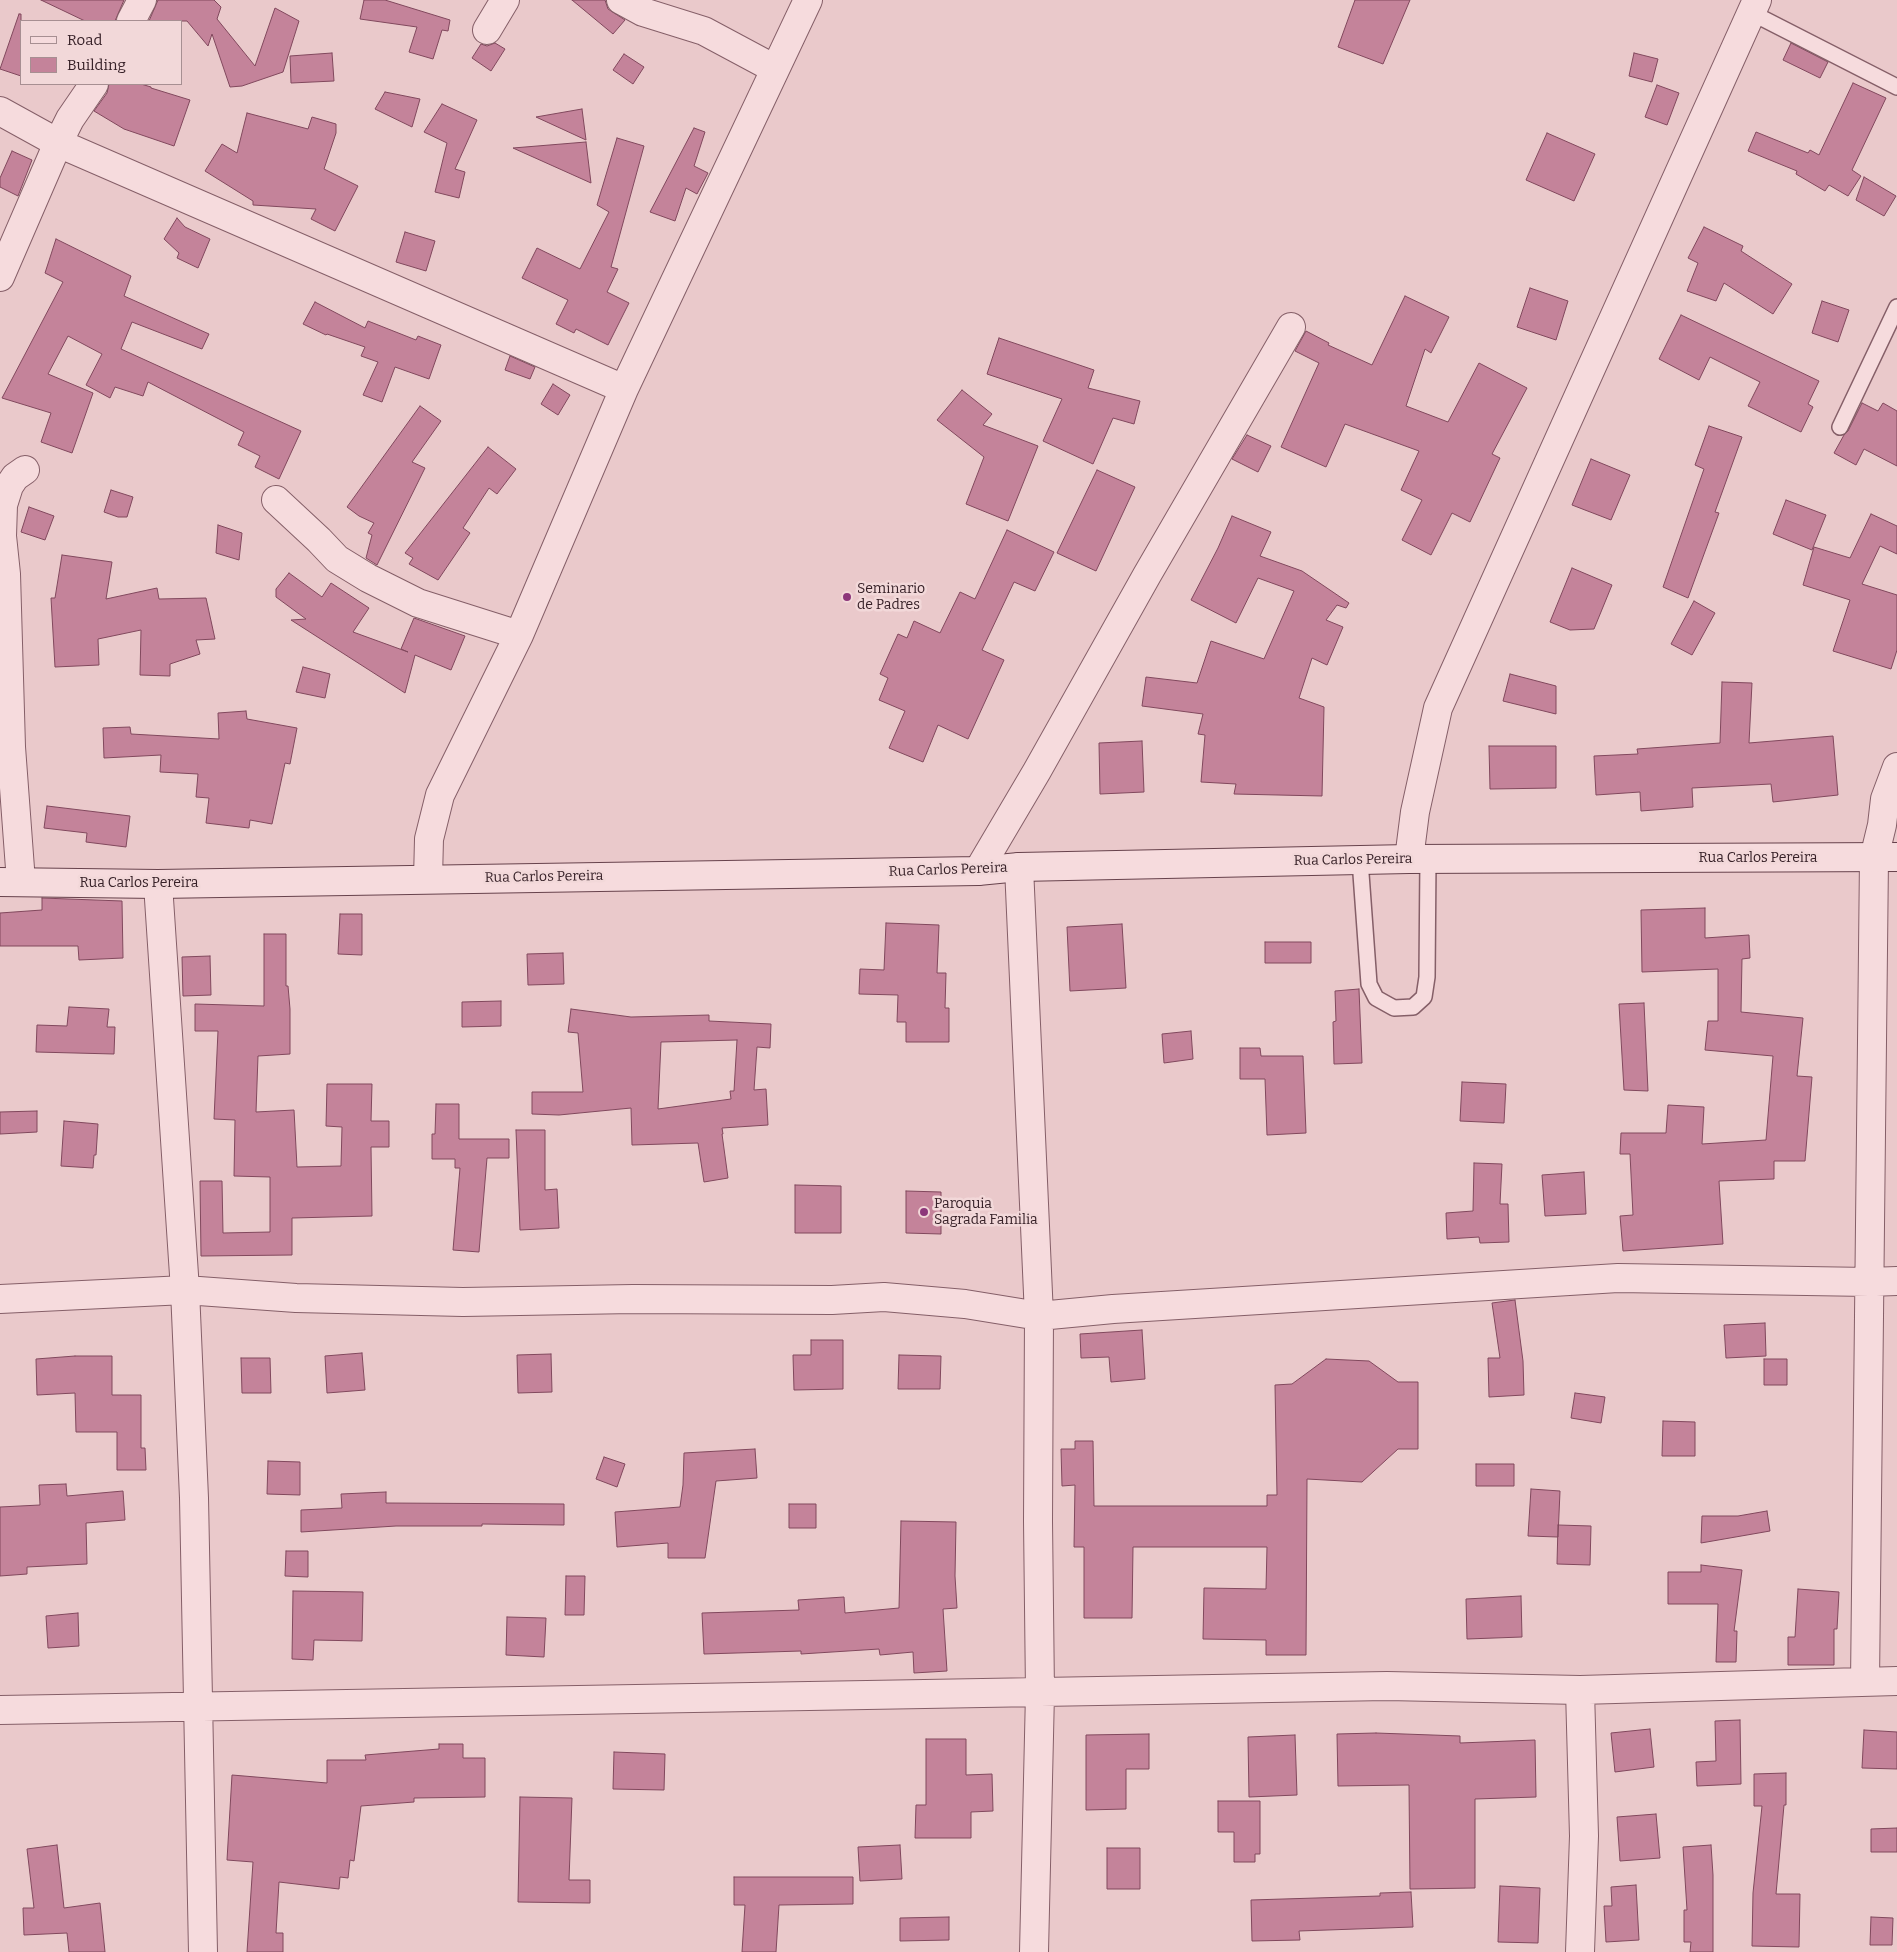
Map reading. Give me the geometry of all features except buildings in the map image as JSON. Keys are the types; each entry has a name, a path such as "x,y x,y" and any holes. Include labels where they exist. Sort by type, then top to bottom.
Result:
{"street":[{"path":"132,20 142,0"},
{"path":"486,30 505,0"},
{"path":"621,0 643,12 704,31 775,70"},
{"path":"428,879 429,839 440,795 519,635 624,389 808,0"},
{"path":"1418,859 1416,812 1438,708 1754,6"},
{"path":"0,276 58,143 70,119 93,85"},
{"path":"0,111 58,143 624,389"},
{"path":"978,871 1291,327"},
{"path":"11,882 11,747 6,574 2,536 3,505 9,486 15,477 25,470"},
{"path":"276,500 319,540 336,560 368,578 418,603 519,635"},
{"path":"1865,1682 1869,1282 1886,858 1882,825 1884,799 1897,767"},
{"name":"Rua Carlos Pereira","path":"11,882 158,884 978,871 1019,867 1418,859 1886,858"},
{"path":"1019,867 1039,1316 1038,1521 1040,1693 1034,1952"},
{"path":"158,884 185,1290 194,1498 202,1952"},
{"path":"0,1299 185,1290 296,1298 463,1302 884,1298 965,1304 1039,1316 1618,1278 1897,1281"},
{"path":"0,1710 1387,1686 1580,1690 1897,1682"},
{"path":"1580,1690 1584,1836 1580,1952"}],"lane":[{"path":"1754,6 1897,87"},
{"path":"1840,427 1897,307"},
{"path":"1360,860 1369,984 1376,998 1394,1008 1414,1007 1424,997 1427,977 1418,859"}],"place":[{"name":"Seminario de Padres","path":"847,597"},
{"name":"Paroquia Sagrada Familia","path":"924,1212"}]}
